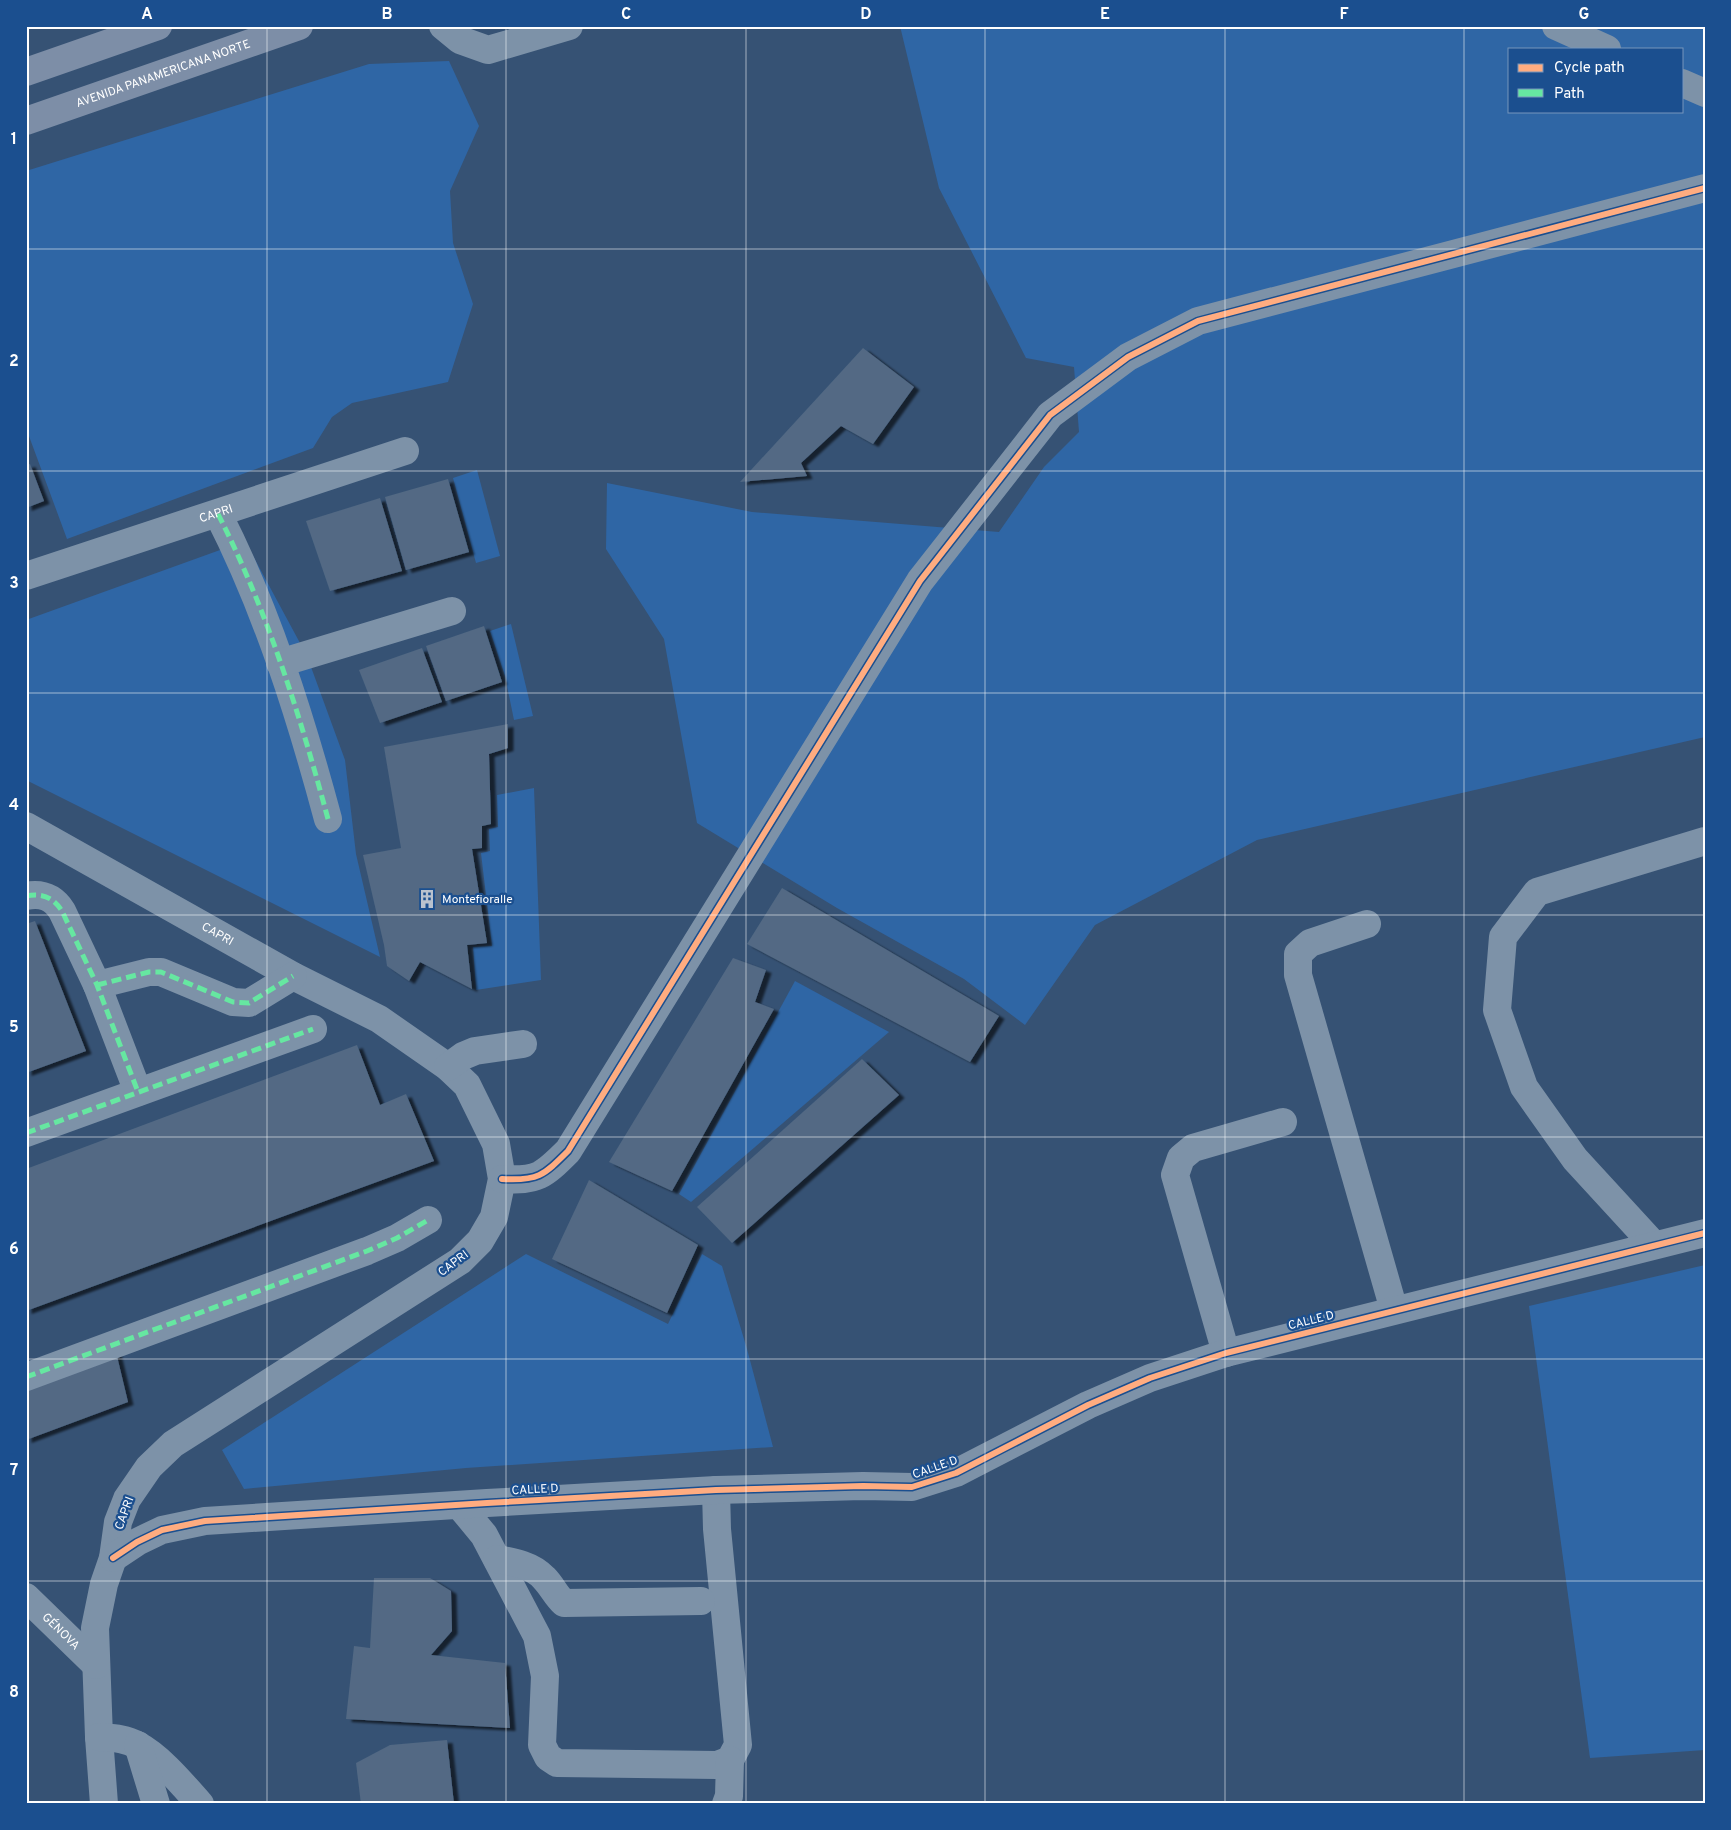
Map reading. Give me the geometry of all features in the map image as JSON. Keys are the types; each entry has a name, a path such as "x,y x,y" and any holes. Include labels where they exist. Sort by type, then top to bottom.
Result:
{"main road":[{"path":"26,72 158,26"},
{"name":"AVENIDA PANAMERICANA NORTE","path":"26,120 300,26"}],"street":[{"path":"443,26 460,40 488,50 569,26"},
{"path":"1556,26 1605,48"},
{"path":"1684,84 1705,93"},
{"path":"502,1179 525,1180 546,1172 568,1151 920,581 1050,415 1128,357 1198,321 1705,188"},
{"name":"CAPRI","path":"26,576 406,451"},
{"path":"218,514 242,560 280,663 312,758 328,819"},
{"path":"280,663 452,611"},
{"name":"CAPRI","path":"26,826 293,976 379,1019 448,1067 468,1085 480,1109 496,1144 502,1179 494,1217 480,1241 460,1261 172,1444 149,1467 126,1499 118,1522 113,1558 104,1584 96,1628 99,1737 104,1804"},
{"path":"1654,1245 1575,1159 1524,1087 1498,1010 1503,937 1537,892 1705,841"},
{"path":"26,896 38,894 49,897 57,903 97,985 138,1092"},
{"path":"1367,924 1310,943 1298,954 1298,975 1394,1310"},
{"path":"97,985 149,972 161,972 233,1002 249,1003 293,976"},
{"path":"26,1133 313,1029"},
{"path":"448,1067 463,1056 475,1051 523,1044"},
{"path":"1226,1353 1175,1175 1181,1158 1193,1148 1283,1122"},
{"path":"26,1377 367,1251 397,1238 428,1220"},
{"name":"CALLE D","path":"113,1558 137,1542 162,1530 205,1521 716,1490 863,1486 912,1487 956,1473 1088,1405 1150,1378 1226,1353 1705,1233"},
{"path":"716,1490 717,1529 738,1745 730,1760 729,1796 726,1804"},
{"path":"460,1506 484,1535 537,1636 545,1676 542,1745 548,1756 557,1764 717,1765 730,1760"},
{"path":"497,1560 519,1562 531,1569 544,1578 556,1596 564,1603 701,1601"},
{"name":"GÉNOVA","path":"26,1597 96,1665"},
{"path":"99,1737 120,1738 138,1745 169,1770 200,1804"},
{"path":"138,1745 156,1804"}],"shaded area":[{"path":"900,26 1705,26 1705,737 1257,840 1095,925 1025,1025 964,979 837,908 697,823 664,639 606,549 607,483 752,512 999,532 1044,467 1079,432 1074,367 1026,358 939,188"},
{"path":"449,61 479,126 450,191 453,243 473,304 448,382 352,403 332,417 313,448 67,539 26,428 26,171 369,64"},
{"path":"477,470 500,556 476,563 453,478"},
{"path":"245,541 307,656 345,760 356,854 380,957 26,780 26,620"},
{"path":"511,624 533,716 514,720 505,676 490,631"},
{"path":"534,788 541,980 476,990 473,947 492,946 481,853 490,851 489,829 498,827 497,795"},
{"path":"795,981 889,1032 691,1202 679,1194"},
{"path":"526,1254 668,1324 702,1254 722,1266 747,1349 773,1447 466,1468 244,1489 222,1450"},
{"path":"1705,1265 1705,1750 1590,1758 1529,1306"}],"building":[{"path":"863,348 914,387 873,444 841,426 801,463 807,476 740,482"},
{"path":"30,464 44,501 26,508 26,465"},
{"path":"448,479 469,552 406,570 385,497"},
{"path":"380,498 402,571 330,591 306,521"},
{"path":"484,626 502,682 446,701 426,646"},
{"path":"422,648 442,702 380,723 359,670"},
{"name":"Montefioralle","path":"508,724 508,748 489,754 491,824 482,826 482,848 472,849 487,943 467,945 472,989 420,962 409,981 387,966 384,945 363,855 401,848 384,747"},
{"path":"782,888 999,1016 970,1062 747,944"},
{"path":"35,921 86,1051 26,1073 26,924"},
{"path":"733,958 766,970 755,1002 774,1009 672,1191 609,1162"},
{"path":"357,1045 380,1105 406,1094 434,1161 26,1311 26,1169"},
{"path":"862,1059 899,1095 732,1243 697,1207"},
{"path":"589,1180 698,1245 667,1313 552,1259"},
{"path":"116,1352 128,1402 26,1440 26,1385"},
{"path":"374,1578 430,1578 451,1591 452,1631 431,1655 505,1663 510,1728 346,1719 354,1646 370,1648"},
{"path":"447,1740 454,1804 361,1804 356,1763 390,1745"}],"marked path":[{"path":"218,514 236,550 267,625 294,702 328,819"},
{"path":"26,896 37,895 47,897 55,902 62,911 97,985 138,1092"},
{"path":"97,985 149,972 161,972 233,1002 249,1003 293,976"},
{"path":"26,1133 313,1029"},
{"path":"26,1377 367,1251 397,1238 428,1220"}],"cycle path":[{"path":"502,1179 532,1178 546,1171 568,1151 920,581 1050,415 1128,357 1198,321 1705,188"},
{"path":"113,1558 137,1542 162,1530 205,1521 716,1490 863,1486 912,1487 956,1473 1088,1405 1150,1378 1226,1353 1705,1233"}],"place":[{"name":"Montefioralle","path":"427,899"}]}
